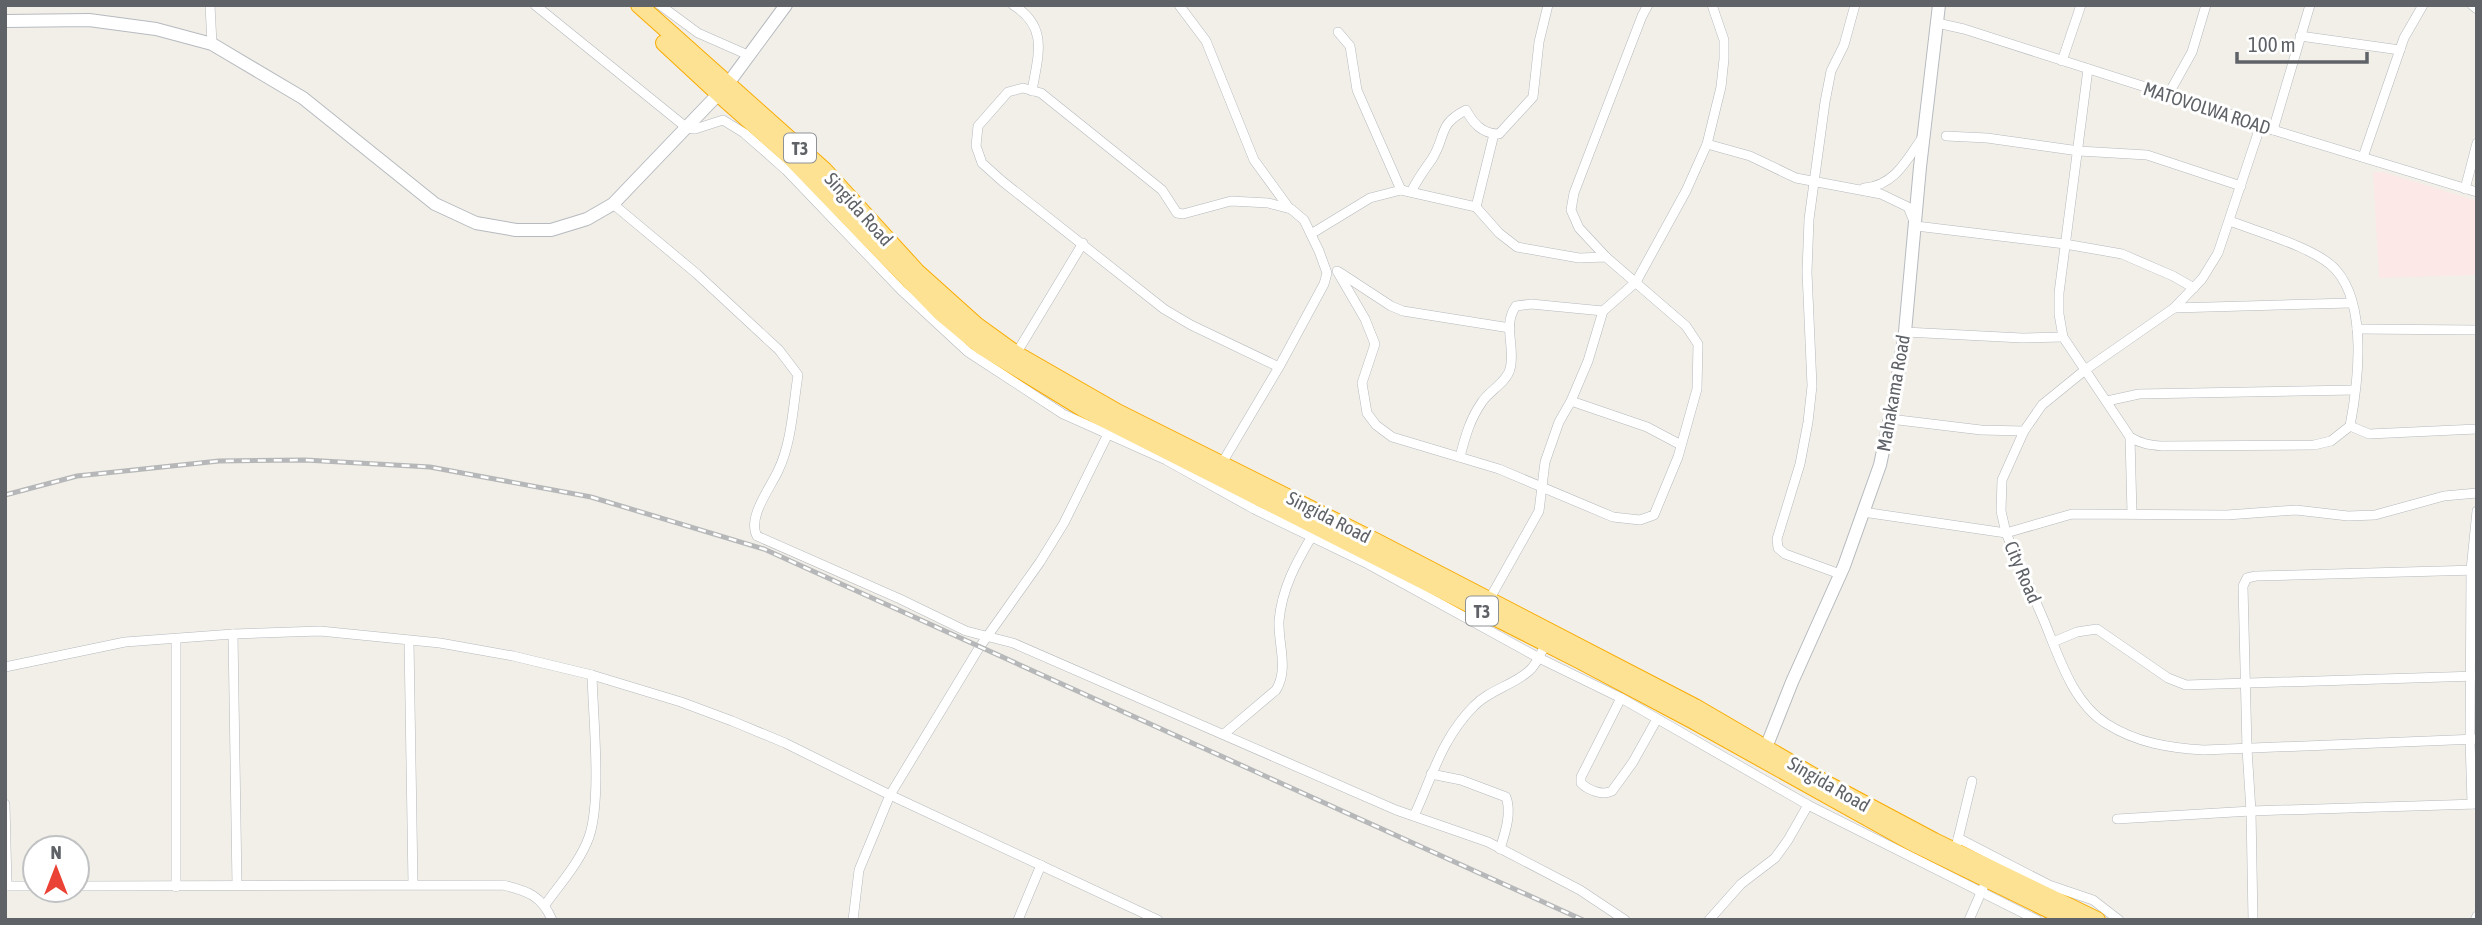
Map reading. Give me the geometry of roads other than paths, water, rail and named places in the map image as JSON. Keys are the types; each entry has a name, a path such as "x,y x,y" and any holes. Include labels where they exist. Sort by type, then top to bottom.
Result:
{"highway":[{"name":"Singida Road","path":"626,5 723,90 824,170 917,272 976,325 1016,354 1117,412 1222,463 1695,707 1764,754"},
{"name":"Singida Road","path":"639,5 940,312 982,347 1082,408 1542,651 1764,754 1985,886 2070,920"},
{"name":"Singida Road","path":"1824,788 1957,845 2097,920"}],"street":[{"path":"535,5 687,128 695,129 723,120 744,133 786,170 901,290 968,352 1063,414 1166,460 1254,509 1542,651 1808,804 1924,865 1985,886 2037,920"},
{"path":"660,5 698,33 748,55"},
{"path":"5,21 89,20 156,29 212,44 303,98 435,204 476,223 516,230 551,230 587,219 613,204 723,90 786,5"},
{"path":"1013,5 1032,20 1037,29 1039,50 1032,91"},
{"path":"1179,5 1206,41 1254,160 1291,209 1304,220 1327,273 1324,284 1279,367 1222,463"},
{"path":"1406,191 1432,158 1444,126 1453,116 1466,110 1475,126 1494,134 1503,131 1522,106 1533,97 1539,42 1548,5"},
{"path":"1337,271 1365,319 1375,344 1362,383 1367,413 1376,425 1392,437 1499,470 1613,517 1649,518 1658,508 1681,445 1697,389 1698,344 1686,326 1606,257 1578,228 1571,210 1574,193 1648,5"},
{"path":"1489,600 1539,511 1545,462 1559,422 1588,361 1603,312 1636,282 1686,191 1707,144 1721,87 1724,59 1724,40 1712,5"},
{"path":"1840,574 1785,554 1778,548 1777,539 1800,464 1810,398 1807,272 1813,182 1826,89 1831,71 1844,45 1855,5"},
{"name":"Mahakama Road","path":"1764,754 1792,682 1840,574 1880,465 1905,332 1939,5"},
{"path":"2062,61 2081,5"},
{"path":"2168,95 2192,52 2206,5"},
{"path":"2273,130 2311,5"},
{"path":"2363,157 2404,38 2423,5"},
{"path":"2472,5 2477,9"},
{"path":"209,8 212,44"},
{"name":"MATOVOLWA ROAD","path":"1937,23 1964,29 2273,130 2477,192"},
{"path":"1338,32 1350,46 1357,90 1406,191"},
{"path":"2300,36 2400,50"},
{"path":"2088,69 2059,304 2063,337 2130,437 2132,514"},
{"path":"1279,367 1191,325 1164,309 982,163 976,146 978,126 1008,92 1023,88 1041,93 1162,190 1177,213 1183,214 1231,201 1268,203 1291,209"},
{"name":"City Road","path":"2261,124 2218,253 2202,279 2174,308 2085,370 2042,405 2024,431 2002,480 2001,511 2006,533 2069,680 2088,708 2106,724 2140,739 2168,748 2204,750 2473,739"},
{"path":"1476,206 1494,134"},
{"path":"1859,189 1874,188 1887,182 1902,167 1924,136"},
{"path":"1946,136 1987,138 2079,151 2147,155 2241,186"},
{"path":"2465,189 2477,143"},
{"path":"1707,144 1726,148 1789,175 1813,182 1881,194 1908,207 1916,226 2065,244 2122,254 2194,288"},
{"path":"1311,234 1370,198 1406,191 1476,206 1499,233 1517,247 1579,258 1606,257"},
{"path":"613,204 697,274 779,350 798,375 786,450 756,517 757,536 966,631 1013,643 1414,816 1488,842 1580,890 1625,920"},
{"path":"2130,437 2147,445 2162,446 2314,445 2331,441 2350,426 2359,341 2350,295 2336,270 2309,251 2230,221"},
{"path":"1016,354 1083,243"},
{"path":"1324,262 1403,311 1510,328"},
{"path":"2174,308 2351,303"},
{"path":"1460,457 1468,426 1476,411 1509,374 1511,313 1516,306 1523,304 1603,312"},
{"path":"2357,329 2477,330"},
{"path":"1905,332 2022,338 2063,337"},
{"path":"2107,401 2139,394 2355,390"},
{"path":"1571,401 1647,427 1681,445"},
{"path":"1889,419 1981,430 2024,431"},
{"path":"2350,426 2369,434 2477,429"},
{"path":"853,920 859,870 890,795 987,636 1040,562 1064,523 1108,433"},
{"path":"1863,512 2006,533 2064,514 2227,515 2296,510 2348,516 2375,515 2391,513 2444,496 2477,493"},
{"path":"2117,819 2251,811 2475,804 2474,570 2477,511"},
{"path":"1224,734 1281,683 1281,607 1291,572 1312,536"},
{"path":"2253,920 2243,586 2247,578 2474,570"},
{"path":"2053,642 2077,632 2097,629 2178,683 2197,686 2474,676"},
{"path":"5,667 125,642 320,631 440,643 486,651 592,675 681,702 732,721 785,743 1158,920"},
{"path":"233,634 237,885"},
{"path":"176,639 176,887"},
{"path":"409,642 412,884"},
{"path":"1414,816 1447,740 1476,704 1493,691 1527,673 1542,651"},
{"path":"545,905 575,864 589,837 594,773 592,675"},
{"path":"1620,698 1581,777 1581,783 1586,788 1607,794 1612,791 1633,762 1657,719"},
{"path":"1431,774 1461,780 1506,797 1507,821 1500,849"},
{"path":"1972,780 1957,845 2049,885 2093,900 2119,920"},
{"path":"5,804 6,886"},
{"path":"1709,920 1741,884 1775,858 1808,804"},
{"path":"1018,920 1041,864"},
{"path":"91,886 503,885 527,892 545,905 552,920"},
{"path":"1969,920 1985,886"}],"railway":[{"path":"5,495 77,476 219,461 305,460 430,467 591,497 764,549 1583,920"}]}
